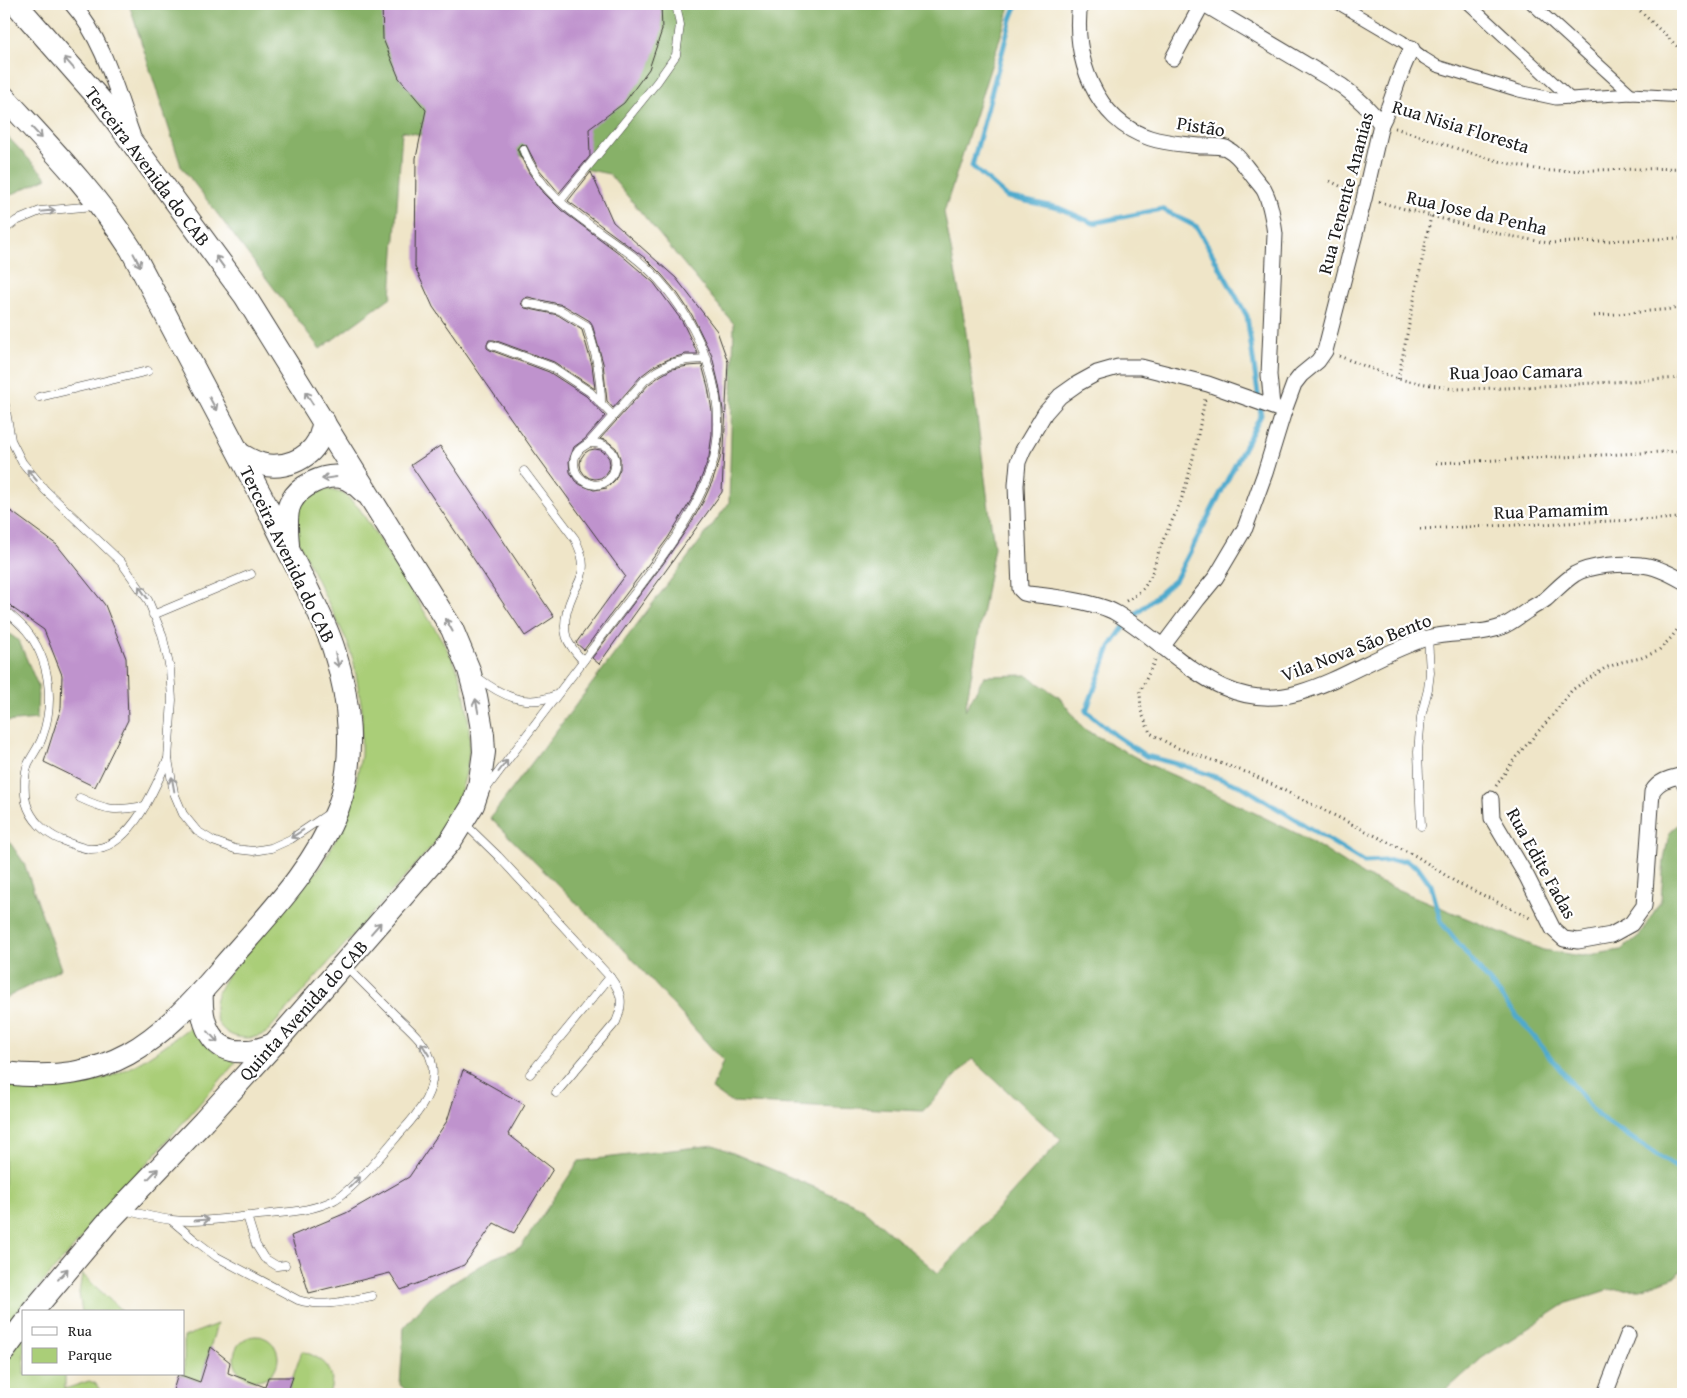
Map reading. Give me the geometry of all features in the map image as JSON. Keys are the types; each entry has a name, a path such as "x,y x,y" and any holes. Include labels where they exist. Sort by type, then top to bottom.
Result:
{"main road":[{"name":"Terceira Avenida do CAB","path":"16,4 103,103 245,296 452,629 469,670"},
{"name":"Terceira Avenida do CAB","path":"4,97 101,205 131,250 240,454 325,627 334,651 344,690 348,727 348,756 345,783 338,807 310,862 293,886 202,991 162,1031 139,1048 109,1064 81,1072 52,1076 4,1073"},
{"path":"240,454 264,465 290,464 306,455 314,447 320,439 324,422"},
{"path":"288,550 287,523 290,502 299,492 314,481 329,477 342,477 354,483 371,497"},
{"name":"Quinta Avenida do CAB","path":"34,1310 119,1209 204,1122 450,842 469,814 479,787 484,752 479,716 469,670"},
{"path":"202,991 201,1004 205,1026 217,1042 226,1048 238,1052 248,1052 274,1044"},
{"path":"4,1351 22,1327"}],"street":[{"path":"72,4 93,32 109,68 140,154"},
{"name":"Pistão","path":"1080,4 1078,40 1083,63 1094,90 1110,112 1127,128 1150,138 1198,146 1223,147 1238,155 1264,190 1272,213 1275,234 1269,375 1278,408"},
{"path":"1172,58 1203,4"},
{"name":"Rua Nisia Floresta","path":"1203,4 1342,86 1357,97 1381,124"},
{"path":"1339,4 1412,48 1430,62 1450,71 1539,96 1556,99 1631,94 1683,97"},
{"path":"1469,4 1571,98"},
{"path":"1532,4 1631,94"},
{"name":"Rua Tenente Ananias","path":"1325,351 1381,124 1400,71 1412,48"},
{"path":"1162,647 1216,577 1245,528 1265,473 1278,408 1301,375 1318,361 1325,351"},
{"name":"Vila Nova São Bento","path":"1208,384 1141,367 1118,367 1097,373 1077,384 1060,396 1045,413 1018,462 1016,485 1020,589 1024,593 1102,607 1115,612 1182,663 1219,686 1252,696 1276,697 1298,693 1328,682 1404,646 1428,637 1484,631 1501,627 1544,601 1576,574 1595,567 1642,565 1663,570 1683,581"},
{"path":"1208,384 1278,408"},
{"name":"Rua Edite Fadas","path":"1491,799 1492,818 1527,877 1553,929 1564,939 1578,942 1612,935 1630,924 1644,906 1652,792 1662,781 1681,780"},
{"path":"1606,1394 1628,1335"}],"lane":[{"path":"560,200 657,82 676,55 680,25 676,4"},
{"path":"523,150 536,175 560,200 589,226 635,258 659,280 695,331 707,359 715,391 718,423 714,458 703,487 687,517 660,559 469,814 504,862 618,988 621,1010 616,1022 556,1093"},
{"path":"4,230 16,221 40,211 101,205"},
{"path":"527,303 560,310 587,326 595,350 602,382 601,404"},
{"path":"492,345 552,367 590,392 613,416"},
{"path":"589,444 598,443 606,446 613,452 616,465 613,476 605,483 598,485 588,484 579,478 574,468 574,458 580,449 589,444 645,380 657,371 670,364 687,360 707,359"},
{"path":"38,397 148,371"},
{"path":"4,400 11,440 22,462 45,490 121,562 148,600 162,634 170,669 172,700 168,759 174,792 184,814 197,831 214,841 235,849 253,851 271,848 291,838 338,807"},
{"path":"524,471 581,551 583,562 582,574 567,607 565,622 570,645 583,661"},
{"path":"153,615 251,574"},
{"path":"4,609 26,631 40,652 48,676 50,696 47,719 42,738 27,767 25,784 26,801 32,817 42,828 55,837 90,849 109,845 127,830 145,806 168,759"},
{"path":"1421,826 1418,752 1421,717 1430,673 1428,637"},
{"path":"469,670 495,689 518,700 545,700 558,694"},
{"path":"80,798 98,806 117,810 145,806"},
{"path":"119,1209 171,1220 191,1221 309,1209 335,1200 360,1177 408,1125 423,1107 431,1087 433,1071 431,1058 422,1042 344,964"},
{"path":"530,1074 610,977"},
{"path":"248,1216 256,1245 264,1258 277,1266 285,1265"},
{"path":"171,1220 217,1256 298,1300 309,1304 322,1305 372,1296"}],"path":[{"path":"1633,4 1683,52"},
{"name":"Rua Nisia Floresta","path":"1381,124 1509,164 1529,168 1551,171 1683,168"},
{"name":"Rua Jose da Penha","path":"1330,181 1364,199 1499,234 1548,244 1683,238"},
{"path":"1398,379 1431,216"},
{"path":"1594,316 1683,308"},
{"name":"Rua Joao Camara","path":"1325,351 1398,379 1453,389 1506,388 1683,378"},
{"path":"1102,607 1118,605 1131,598 1143,589 1150,579 1183,494 1193,459 1208,384"},
{"path":"1436,462 1683,451"},
{"name":"Rua Pamamim","path":"1420,529 1683,518"},
{"path":"1491,799 1498,782 1506,770 1572,690 1605,668 1658,651 1683,622"},
{"path":"1162,647 1140,692 1141,711 1150,733 1175,747 1251,774 1416,856 1454,881 1553,929"},
{"path":"1682,1394 1683,1389"}],"green space":[{"path":"129,4 1011,4 944,212 964,318 994,547 965,711 984,676 1026,675 1059,697 1084,729 1148,764 1218,795 1304,837 1365,876 1543,950 1582,956 1621,950 1640,935 1661,900 1664,859 1669,834 1680,822 1683,826 1683,1268 1677,1276 1641,1289 1607,1290 1567,1303 1482,1358 1442,1394 411,1394 400,1385 404,1327 430,1297 493,1258 521,1247 579,1161 714,1145 859,1206 938,1273 1061,1140 972,1059 923,1111 730,1102 712,1089 723,1061 628,954 490,818 729,503 734,324 609,174 402,131 391,297 320,349 181,166"},
{"path":"4,133 47,178 4,198"},
{"path":"328,489 344,494 359,508 451,655 462,684 469,723 468,760 460,794 453,811 434,844 266,1033 248,1038 239,1037 231,1035 219,1024 215,1005 217,994 227,976 322,865 344,824 352,802 361,756 362,709 354,663 347,641 298,541 295,513 312,492"},
{"path":"4,630 19,641 38,686 37,719 4,722"},
{"path":"4,834 24,863 61,969 4,999"},
{"path":"193,1025 205,1044 236,1062 4,1327 8,1273 4,1232 4,1086 40,1089 75,1086 93,1082 126,1070 142,1061"},
{"path":"82,1274 121,1310 82,1310 79,1293"},
{"path":"217,1324 203,1372 209,1385 184,1376 185,1337"},
{"path":"22,1327 22,1376 65,1376 65,1389 89,1381 95,1383 103,1394 4,1394 4,1351"},
{"path":"260,1336 272,1342 277,1349 277,1367 272,1374 265,1379 252,1380 240,1374 235,1367 234,1354 240,1342 247,1337"},
{"path":"302,1351 317,1358 327,1366 332,1378 329,1394 287,1394"}],"building":[{"path":"382,4 661,4 662,30 649,69 624,103 589,129 590,156 559,193 538,168 526,145 521,144 517,149 529,173 544,193 561,210 619,253 654,283 682,321 698,354 686,354 654,366 641,376 613,408 607,401 603,363 592,324 563,305 528,297 521,302 525,308 558,315 582,330 592,365 595,389 554,362 494,340 489,340 487,344 487,348 490,350 549,372 586,396 605,416 585,439 574,447 569,461 570,472 575,481 594,490 607,488 615,480 620,469 620,458 616,448 606,440 600,439 649,384 660,376 672,369 702,365 712,411 712,434 709,457 702,476 693,497 668,538 584,650 576,643 625,576 535,453 433,307 415,267 416,158 426,110 399,78 383,39"},
{"path":"591,172 613,222 676,278 717,331 728,362 722,492 599,664 592,658 663,564 703,502 720,459 723,435 723,410 712,356 692,315 678,294 645,258 568,201"},
{"path":"440,446 554,617 525,636 411,465"},
{"path":"595,449 601,450 609,458 609,470 601,478 595,479 589,478 581,470 580,464 581,458 589,450"},
{"path":"4,506 57,545 105,605 126,658 128,720 95,787 44,762 61,708 62,675 44,630 14,609 4,599"},
{"path":"463,1070 525,1105 508,1134 553,1169 514,1233 494,1223 464,1265 401,1290 390,1273 309,1293 291,1236 346,1213 409,1177 447,1121"},
{"path":"211,1347 230,1362 228,1373 265,1387 268,1377 293,1377 287,1394 172,1394 177,1376 184,1376 200,1382"}],"waterway":[{"path":"1017,4 1011,19 972,166 1007,197 1059,208 1093,223 1162,209 1197,227 1247,316 1261,415 1176,579 1128,621 1110,647 1086,711 1115,735 1146,756 1185,766 1243,787 1364,862 1405,860 1418,867 1431,885 1441,922 1598,1116 1683,1172"}]}
